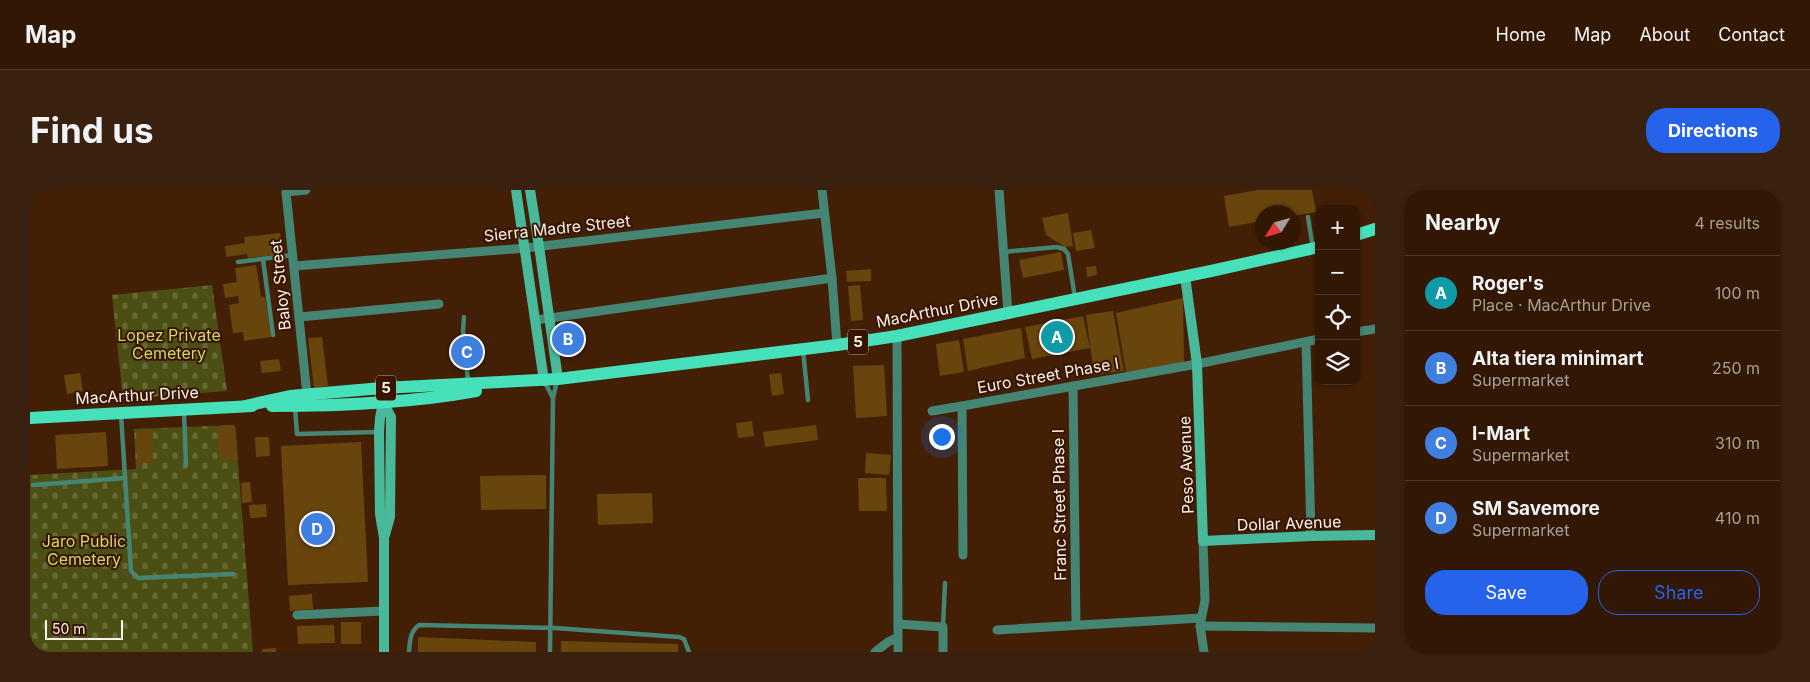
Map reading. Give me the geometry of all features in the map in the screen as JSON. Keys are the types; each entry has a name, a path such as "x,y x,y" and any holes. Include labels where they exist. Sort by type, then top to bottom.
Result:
{"main road":[{"path":"1360,234 1375,229"},
{"name":"MacArthur Drive","path":"245,406 290,396 382,388 544,381 837,345 897,336 1315,248"},
{"name":"MacArthur Drive","path":"30,418 245,406 383,402 453,395 527,382"}],"street":[{"name":"Baloy Street","path":"306,190 286,192 307,395"},
{"path":"516,190 544,381"},
{"path":"530,190 558,379"},
{"path":"822,190 837,345"},
{"path":"999,190 1008,313"},
{"name":"Sierra Madre Street","path":"294,266 526,248 824,213"},
{"name":"Peso Avenue","path":"1185,276 1197,364 1205,600 1201,622 1204,652"},
{"path":"536,320 832,278"},
{"path":"299,317 439,304"},
{"path":"1360,331 1375,329"},
{"path":"897,336 898,652"},
{"name":"Euro Street Phase I","path":"964,555 962,406 1197,364 1315,340"},
{"path":"1306,342 1311,536"},
{"name":"Franc Street Phase I","path":"1072,386 1076,625"},
{"path":"382,388 383,402 379,432 380,514 384,538 384,652"},
{"path":"383,402 391,417 390,517 384,538"},
{"path":"932,411 962,406"},
{"name":"Dollar Avenue","path":"1203,541 1375,535"},
{"path":"296,615 383,611"},
{"path":"997,630 1076,625 1201,622 1375,628"},
{"path":"898,624 943,627 943,652"},
{"path":"875,652 898,637"}],"lane":[{"path":"1308,217 1315,244"},
{"path":"1003,252 1057,247 1064,249 1068,254 1075,299"},
{"path":"238,262 292,255"},
{"path":"263,259 274,335"},
{"path":"464,317 463,331 468,385"},
{"path":"802,348 808,400"},
{"path":"550,652 553,398 558,379"},
{"path":"544,381 553,398"},
{"path":"295,406 297,434 379,432"},
{"path":"184,409 186,465"},
{"path":"121,412 131,571 138,578 233,574"},
{"path":"33,485 125,478"},
{"path":"943,627 945,583"},
{"path":"409,652 413,630 420,625 551,629 679,637 684,639 689,652"}],"green space":[{"name":"Lopez Private Cemetery","path":"212,285 227,391 123,399 112,295"},
{"name":"Jaro Public Cemetery","path":"235,425 253,652 30,652 30,475 136,469 134,429"}],"building":[{"path":"1258,190 1312,190 1315,212 1300,215 1300,205 1255,205 1255,222 1229,227 1224,196"},
{"path":"1068,213 1073,246 1065,247 1046,235 1042,218"},
{"path":"1091,230 1095,248 1076,251 1073,233"},
{"path":"280,233 282,254 248,258 247,254 226,257 225,246 245,243 244,237"},
{"path":"1061,252 1064,270 1023,278 1019,260"},
{"path":"256,265 261,297 265,297 271,337 244,341 243,332 233,333 229,305 239,303 238,296 225,298 223,284 237,282 235,268"},
{"path":"1096,266 1097,275 1087,277 1086,267"},
{"path":"871,269 871,281 847,282 846,271"},
{"path":"860,285 863,320 851,321 848,286"},
{"path":"1183,298 1184,363 1126,372 1116,313"},
{"path":"1113,311 1124,371 1094,375 1086,315"},
{"path":"1083,316 1090,348 1032,359 1025,327"},
{"path":"1021,328 1025,358 968,371 963,339"},
{"path":"322,337 328,386 314,388 308,338"},
{"path":"959,340 964,372 940,376 936,344"},
{"path":"279,359 281,371 262,373 260,361"},
{"path":"884,365 887,416 856,418 853,366"},
{"path":"80,373 83,391 67,394 64,375"},
{"path":"781,373 784,394 772,396 769,374"},
{"path":"752,421 754,436 738,438 736,423"},
{"path":"235,425 238,460 220,461 217,426"},
{"path":"816,425 818,440 765,447 763,432"},
{"path":"153,430 153,463 137,463 136,431"},
{"path":"106,432 108,466 57,469 55,435"},
{"path":"255,437 269,437 270,456 256,457"},
{"path":"361,442 368,582 288,585 281,446"},
{"path":"866,453 891,455 889,475 865,473"},
{"path":"546,475 546,509 481,510 480,476"},
{"path":"858,478 886,478 887,511 859,511"},
{"path":"250,482 252,502 242,503 241,483"},
{"path":"652,493 653,523 598,525 597,494"},
{"path":"266,504 267,517 250,518 249,505"},
{"path":"312,594 313,609 290,611 289,596"},
{"path":"341,622 361,622 361,644 341,644"},
{"path":"334,625 335,643 298,644 297,626"},
{"path":"418,637 536,642 536,652 418,652"},
{"path":"561,641 678,644 678,652 561,652"},
{"path":"276,648 276,652 262,652 262,649"}],"place":[{"name":"Roger's","path":"1057,337"},
{"name":"Alta tiera minimart","path":"568,339"},
{"name":"I-Mart","path":"467,352"},
{"name":"SM Savemore","path":"317,529"}]}
